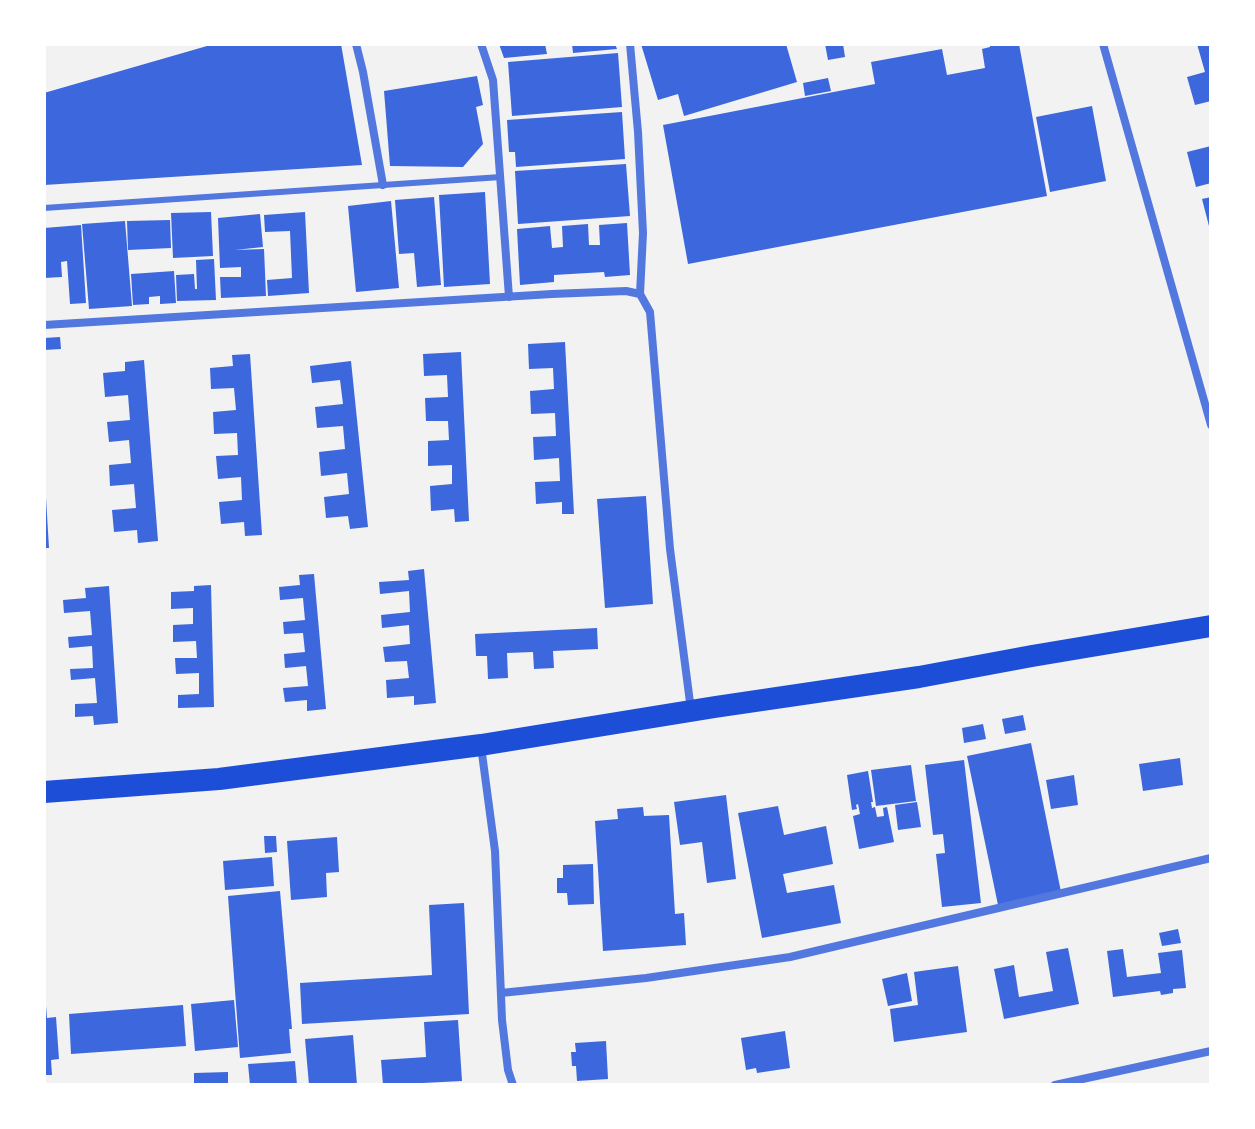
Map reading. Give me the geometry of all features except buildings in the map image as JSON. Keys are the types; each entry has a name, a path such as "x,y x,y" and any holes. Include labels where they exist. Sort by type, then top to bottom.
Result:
{"highway":[{"path":"44,792 219,779 481,745 919,677 1211,626"}],"street":[{"path":"356,44 383,185"},
{"path":"481,44 493,80 509,297"},
{"path":"630,44 642,219 640,294 650,312 670,549 691,711"},
{"path":"1103,44 1211,425"},
{"path":"44,325 509,297 626,291 640,294"},
{"path":"481,745 495,851 501,993 508,1070 513,1085"},
{"path":"501,993 646,978 790,957 1211,858"},
{"path":"1055,1085 1211,1051"}],"lane":[{"path":"44,208 501,177"}]}
